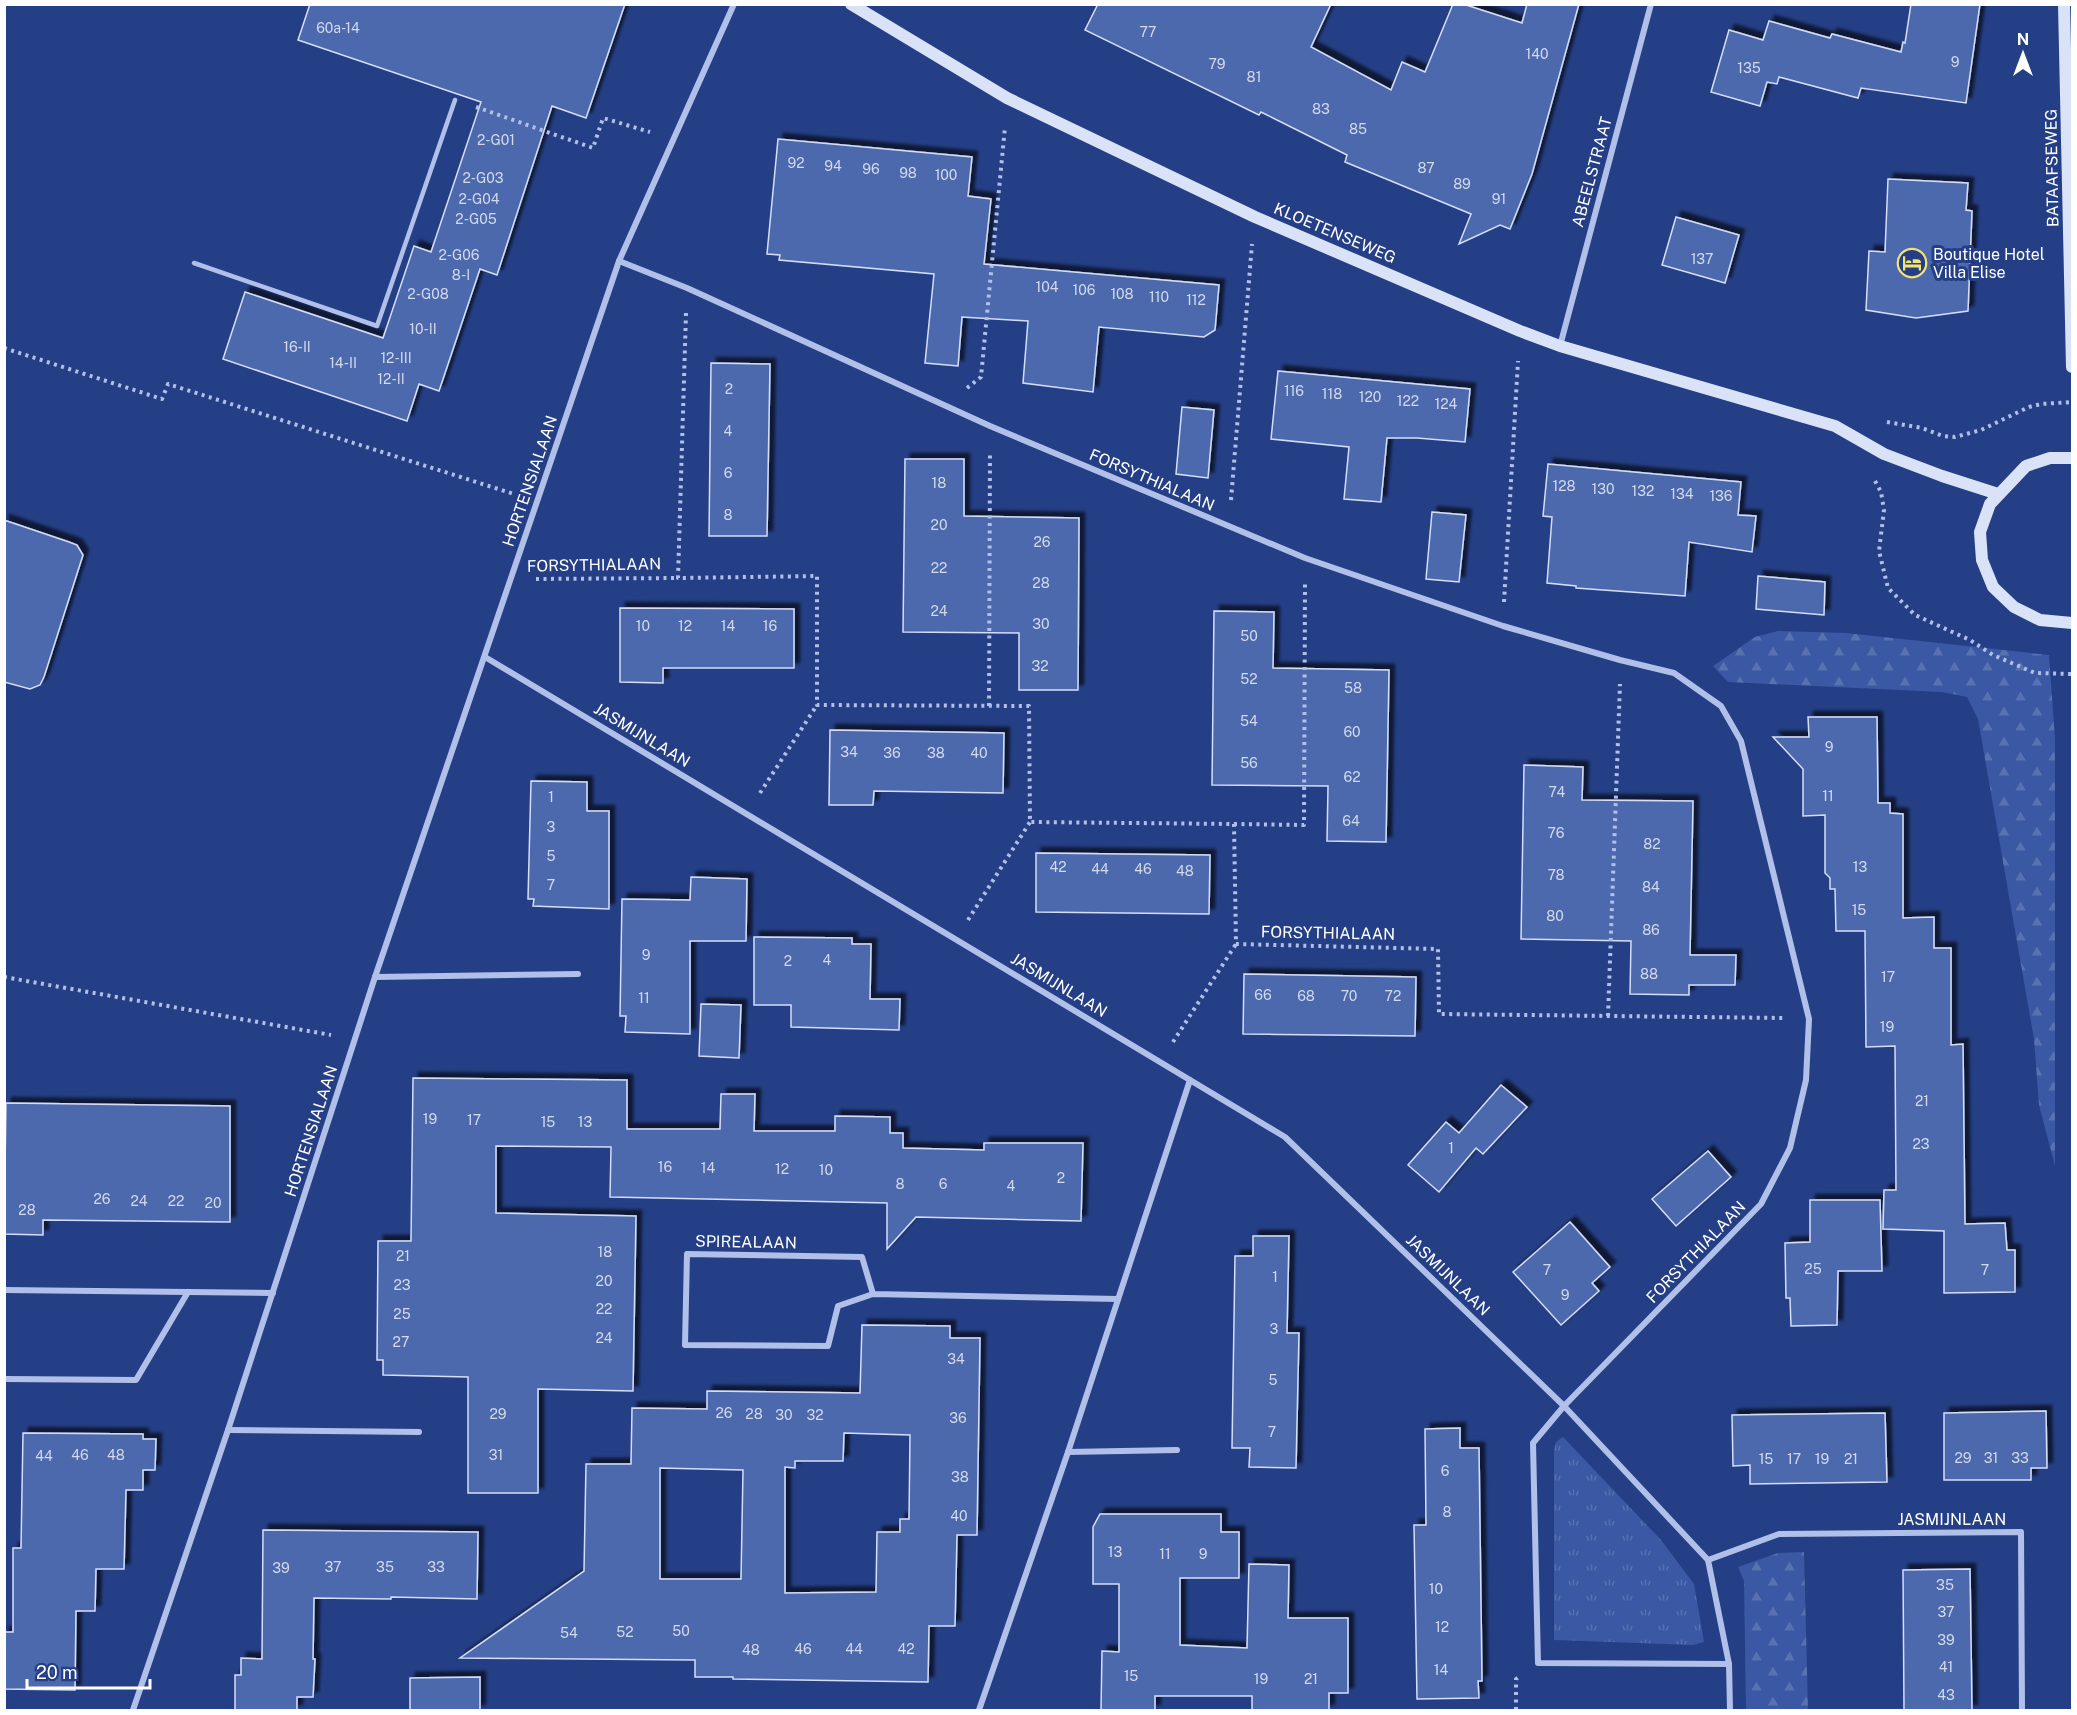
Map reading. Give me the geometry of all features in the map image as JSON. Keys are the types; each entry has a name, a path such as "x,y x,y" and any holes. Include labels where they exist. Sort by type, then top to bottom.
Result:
{"street":[{"name":"HORTENSIALAAN","path":"133,1710 228,1430 375,976 619,261 734,4"},
{"name":"KLOETENSEWEG","path":"851,4 1007,98 1255,217 1520,331 1560,346 1834,426 1884,454 1998,494"},
{"name":"ABEELSTRAAT","path":"1560,346 1651,4"},
{"name":"BATAAFSEWEG","path":"2064,4 2073,367"},
{"name":"FORSYTHIALAAN","path":"619,261 687,288 990,426 1305,558 1503,626 1674,673 1721,706 1741,741 1809,1018 1806,1080 1790,1148 1761,1204 1564,1406"},
{"path":"2073,458 2050,458 2026,466 1990,504 1980,532 1982,560 1993,587 2014,607 2040,620 2073,623"},
{"name":"JASMIJNLAAN","path":"485,657 1285,1137 1564,1406 1708,1560 1779,1534 2021,1532 2022,1710"},
{"path":"375,976 578,975"},
{"path":"979,1710 1068,1452 1190,1080"},
{"name":"SPIREALAAN","path":"873,1294 862,1257 687,1254 685,1345 828,1346 838,1306 873,1294 1118,1299"},
{"path":"4,1290 273,1293"},
{"path":"4,1379 136,1380 188,1292"},
{"path":"1564,1406 1533,1443 1538,1663 1729,1664"},
{"path":"228,1430 419,1432"},
{"path":"1068,1452 1177,1450"},
{"path":"1708,1560 1729,1664 1730,1710"}],"lane":[{"path":"194,263 377,326 455,100"}],"path":[{"path":"945,406 981,377 1007,98"},
{"path":"455,100 593,148 603,117 673,140"},
{"path":"1229,527 1255,217"},
{"name":"FORSYTHIALAAN","path":"678,578 687,288"},
{"path":"1503,626 1520,331"},
{"path":"4,348 162,399 168,384 537,501"},
{"path":"1881,422 1923,428 1943,436 1955,437 1981,430 2029,407 2073,402"},
{"path":"989,706 990,426"},
{"path":"1869,471 1881,492 1884,510 1879,552 1888,588 1915,615 1970,640 1993,655 2035,673 2073,674"},
{"path":"1030,822 1304,825 1305,558"},
{"name":"FORSYTHIALAAN","path":"511,580 817,576 817,705"},
{"path":"1608,1016 1620,660"},
{"path":"747,814 817,705 1029,706 1030,822 956,939"},
{"path":"1161,1062 1236,944 1234,824"},
{"name":"FORSYTHIALAAN","path":"1236,944 1438,949 1439,1014 1809,1018"},
{"path":"4,977 355,1039"}],"green space":[{"path":"1778,631 1846,633 2049,655 2055,739 2055,1166 2039,1105 2034,1039 1978,719 1967,697 1942,692 1728,682 1713,666 1755,637"},
{"path":"1563,1437 1661,1540 1694,1584 1704,1642 1693,1645 1554,1640 1554,1450 1556,1442"},
{"path":"1804,1552 1808,1710 1746,1710 1744,1581 1738,1567 1778,1553"}],"building":[{"path":"310,4 625,4 586,118 552,106 497,275 480,269 439,391 419,384 407,421 223,359 245,292 383,338 414,246 431,252 481,102 298,40"},
{"path":"1098,4 1331,4 1311,47 1391,90 1402,62 1425,72 1453,4 1463,4 1522,23 1527,4 1579,4 1532,174 1510,229 1500,225 1459,244 1471,214 1345,162 1347,155 1085,30"},
{"path":"1911,4 1980,4 1966,103 1861,88 1858,98 1779,77 1777,84 1767,82 1760,106 1711,92 1729,30 1763,40 1769,21 1830,38 1832,34 1901,52 1903,42 1905,43"},
{"path":"778,139 972,157 968,196 991,199 984,264 1219,285 1215,330 1204,337 1099,327 1093,392 1023,383 1028,321 962,317 958,366 925,363 934,274 779,260 780,255 767,254"},
{"path":"1888,179 1968,183 1966,210 1972,211 1968,311 1916,318 1866,310 1869,251 1885,252"},
{"path":"1676,217 1739,235 1725,283 1662,265"},
{"path":"711,363 770,364 767,536 709,536"},
{"path":"1278,371 1470,389 1465,442 1387,438 1381,502 1344,499 1349,447 1271,439"},
{"path":"1182,407 1214,410 1208,478 1176,474"},
{"path":"905,459 964,459 964,516 1079,518 1078,690 1019,690 1019,633 903,632"},
{"path":"1548,464 1741,482 1738,515 1756,516 1752,552 1689,542 1685,596 1576,588 1576,586 1547,583 1552,517 1543,516"},
{"path":"1432,512 1466,515 1459,582 1426,579"},
{"path":"4,520 77,545 83,555 44,677 40,685 30,689 4,682"},
{"path":"1758,576 1825,582 1824,615 1756,609"},
{"path":"620,608 794,609 794,668 663,668 663,683 620,682"},
{"path":"1214,611 1274,612 1273,668 1389,670 1386,842 1327,841 1328,786 1212,785"},
{"path":"1808,717 1877,717 1878,803 1890,803 1890,813 1903,814 1903,918 1934,917 1934,948 1951,948 1951,1045 1963,1044 1965,1224 2005,1223 2007,1250 2015,1250 2015,1292 1944,1293 1944,1231 1883,1229 1884,1190 1896,1190 1895,1046 1866,1047 1865,931 1836,931 1835,889 1830,889 1830,878 1825,873 1825,815 1803,816 1803,769 1773,737 1809,737"},
{"path":"830,730 1004,733 1003,793 874,791 873,805 829,805"},
{"path":"1524,765 1583,767 1582,800 1693,801 1690,955 1736,955 1735,985 1689,985 1689,995 1630,994 1631,941 1521,939"},
{"path":"531,781 587,782 587,811 609,811 609,909 533,906 534,899 528,899"},
{"path":"1036,853 1210,855 1209,914 1036,912"},
{"path":"691,877 747,879 746,941 690,941 690,1034 625,1032 626,1016 620,1016 622,899 690,900"},
{"path":"754,937 852,938 852,944 871,944 870,999 900,999 899,1030 791,1027 791,1005 754,1005"},
{"path":"1244,974 1416,977 1415,1036 1243,1034"},
{"path":"701,1004 741,1005 739,1058 699,1056"},
{"path":"413,1078 627,1080 627,1129 720,1129 721,1094 755,1094 754,1131 835,1131 835,1116 890,1117 890,1133 903,1133 903,1148 984,1150 984,1143 1083,1143 1081,1221 916,1217 887,1249 887,1203 610,1197 611,1147 496,1146 496,1213 636,1216 633,1391 538,1389 538,1493 468,1493 468,1377 383,1375 383,1360 377,1360 378,1241 411,1241"},
{"path":"1501,1085 1527,1107 1483,1154 1476,1148 1439,1192 1408,1165 1446,1122 1459,1133"},
{"path":"6,1103 230,1106 230,1222 43,1220 43,1235 4,1234"},
{"path":"1708,1151 1731,1177 1676,1226 1652,1199"},
{"path":"1810,1200 1880,1200 1882,1271 1838,1271 1837,1325 1791,1326 1790,1298 1786,1298 1785,1243 1810,1242"},
{"path":"1570,1222 1610,1267 1592,1283 1599,1291 1561,1325 1513,1272"},
{"path":"1253,1236 1289,1236 1287,1333 1299,1333 1296,1468 1249,1467 1250,1448 1232,1448 1235,1256 1253,1256"},
{"path":"862,1325 950,1326 950,1338 980,1338 977,1535 957,1535 955,1626 929,1626 928,1682 695,1677 695,1660 460,1658 584,1571 586,1464 631,1464 632,1408 707,1409 707,1391 860,1393","holes":["844,1433 910,1435 909,1519 900,1519 900,1532 877,1532 876,1592 785,1593 785,1467 795,1468 795,1461 843,1461","660,1468 743,1470 741,1579 660,1579"]},
{"path":"2046,1411 2047,1468 2031,1468 2031,1480 1944,1480 1944,1413"},
{"path":"1885,1413 1887,1482 1750,1484 1750,1465 1733,1466 1732,1415"},
{"path":"1460,1428 1460,1448 1479,1448 1482,1681 1478,1681 1479,1698 1417,1699 1414,1525 1426,1525 1425,1429"},
{"path":"23,1433 143,1434 143,1439 156,1439 155,1470 143,1470 143,1490 126,1490 124,1569 96,1569 95,1611 76,1611 75,1690 4,1689 4,1632 13,1632 13,1548 21,1548"},
{"path":"1100,1514 1221,1514 1221,1532 1239,1532 1239,1578 1180,1578 1180,1645 1247,1648 1249,1564 1289,1565 1288,1618 1348,1618 1348,1693 1329,1693 1329,1710 1252,1710 1252,1696 1155,1696 1155,1710 1101,1710 1102,1651 1119,1652 1119,1584 1093,1584 1093,1527"},
{"path":"263,1530 478,1532 477,1599 314,1598 313,1697 297,1697 297,1710 235,1710 235,1675 241,1675 241,1658 262,1659"},
{"path":"1970,1569 1972,1710 1904,1710 1903,1570"},
{"path":"480,1677 480,1710 410,1710 410,1678"}],"place":[{"name":"Boutique Hotel Villa Elise","path":"1912,263"}]}
